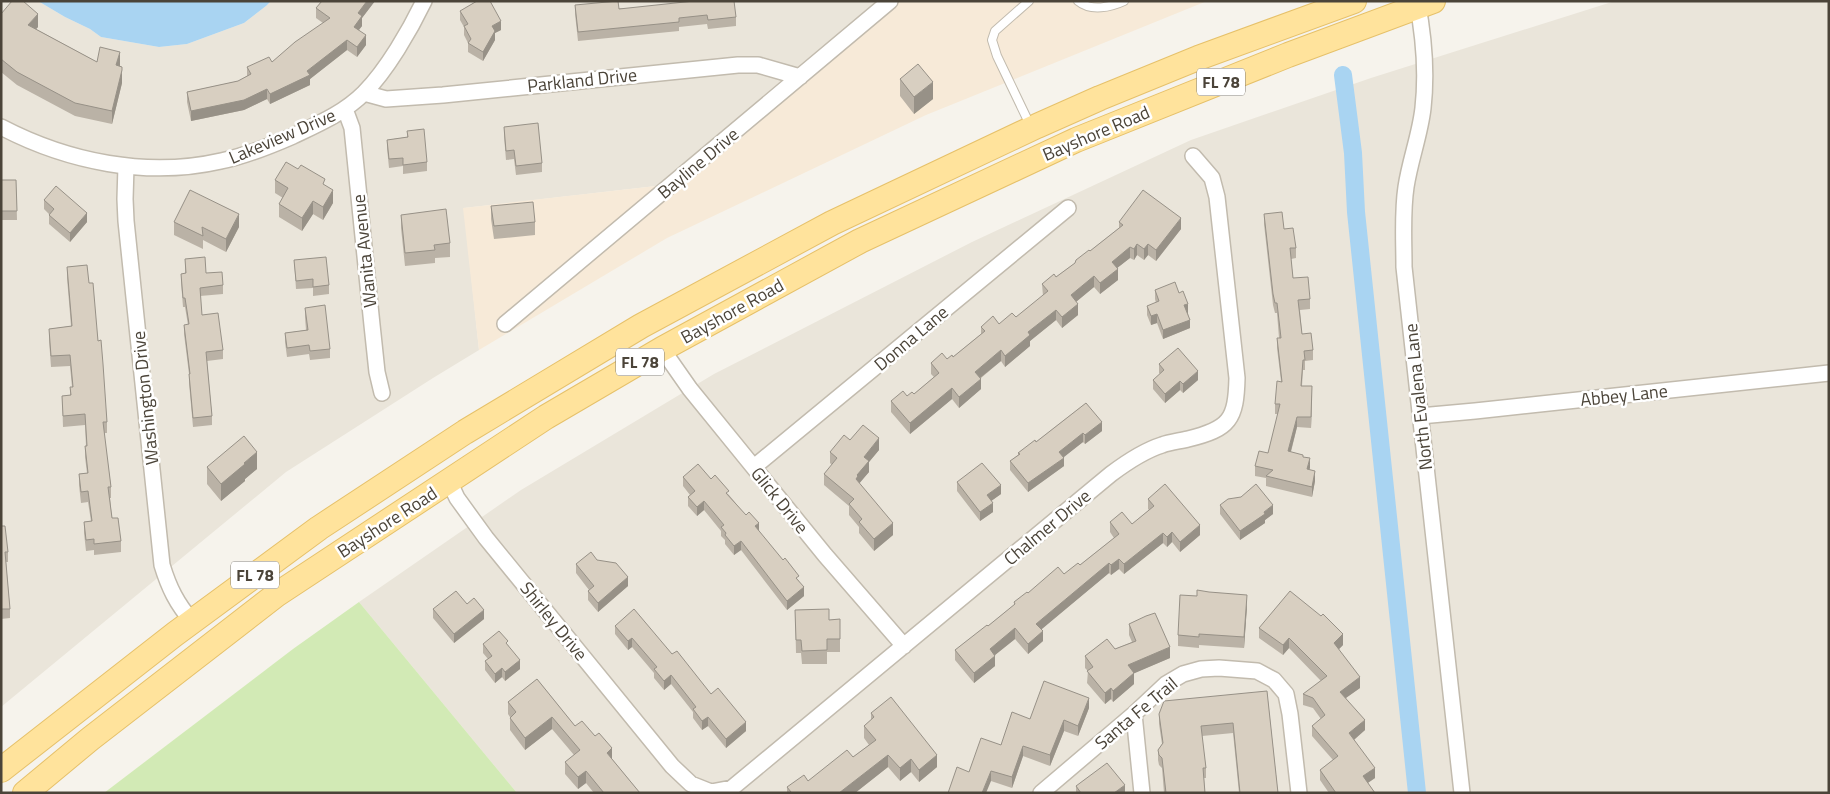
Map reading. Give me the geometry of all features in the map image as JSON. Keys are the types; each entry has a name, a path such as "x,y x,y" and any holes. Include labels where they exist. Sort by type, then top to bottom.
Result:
{"main road":[{"name":"Bayshore Road","path":"1,770 184,628 319,528 458,436 641,326 894,192 1100,98 1198,58 1354,1"},
{"name":"Bayshore Road","path":"25,793 90,738 276,595 546,417 662,349 860,241 1076,140 1423,3"},
{"path":"449,481 446,470 458,436"},
{"path":"165,680 177,648 177,639 184,628"}],"street":[{"name":"Lakeview Drive","path":"1,127 67,154 101,164 174,168 222,161 244,155 325,121 345,109 364,94 382,72 424,1"},
{"name":"Bayline Drive","path":"505,324 890,1"},
{"name":"North Evalena Lane","path":"1423,3 1425,68 1423,100 1419,131 1406,186 1403,213 1404,267 1462,793"},
{"name":"Parkland Drive","path":"364,94 386,99 433,96 738,65 758,65 800,77"},
{"name":"Wanita Avenue","path":"345,109 352,128 377,372 382,393"},
{"name":"Chalmer Drive","path":"665,757 690,784 711,792 732,788 1111,474 1132,459 1162,444 1212,432 1228,422 1236,402 1237,378 1217,197 1212,178 1193,156"},
{"name":"Washington Drive","path":"126,166 126,221 162,566 170,588 184,612 184,628"},
{"name":"Donna Lane","path":"754,467 1068,208"},
{"name":"Glick Drive","path":"662,349 690,389 825,555 904,646"},
{"name":"Abbey Lane","path":"1420,416 1829,373"},
{"name":"Shirley Drive","path":"449,481 457,498 486,538 665,757"},
{"name":"Santa Fe Trail","path":"1041,793 1134,714 1166,684 1183,674 1219,668 1256,671 1274,680 1286,694 1299,793"},
{"path":"1134,714 1142,793"}],"lane":[{"path":"1029,1 995,31 992,40 997,56 1032,129"},
{"path":"1078,1 1080,4 1093,7 1110,7 1124,1"}],"shaded area":[{"path":"1,1 38,1 101,37 159,47 187,44 244,23 271,1 880,1 656,186 464,208 479,350 286,472 1,707"},
{"path":"880,1 1207,1 926,115 667,238 479,350 463,208 656,186"},
{"path":"1615,1 1829,1 1829,793 517,793 359,602 521,490 714,374 972,242 1191,140 1371,78"}],"green space":[{"path":"359,602 517,793 104,793 293,649"}],"water":[{"path":"38,1 271,1 244,23 187,44 159,47 101,37"}],"building":[{"path":"12,1 23,1 38,14 28,25 97,62 100,47 120,52 116,65 122,67 122,70 112,111 75,103 17,72 1,59 1,14"},
{"path":"322,1 367,1 358,13 362,16 354,27 366,35 357,47 347,40 307,71 310,75 270,94 267,89 244,100 191,111 187,92 238,81 251,74 247,67 269,57 272,62 295,42 330,18 316,8"},
{"path":"477,1 490,1 501,21 492,26 495,31 483,52 468,43 471,39 464,26 468,24 460,11"},
{"path":"618,1 619,9 694,1 734,1 736,17 708,20 707,15 679,18 679,22 578,32 575,5"},
{"path":"918,64 933,82 914,97 900,79"},
{"path":"538,123 542,163 516,166 514,150 506,151 504,127"},
{"path":"424,129 427,162 403,165 403,158 389,159 387,140 408,137 407,131"},
{"path":"286,162 298,169 301,165 325,179 323,184 333,190 323,207 313,201 302,218 279,204 288,188 275,180"},
{"path":"1,180 16,180 17,211 1,211"},
{"path":"56,186 87,213 70,233 49,215 54,209 44,200"},
{"path":"190,190 239,214 226,239 202,227 203,236 174,222"},
{"path":"1143,190 1181,218 1156,250 1148,244 1144,249 1137,244 1134,249 1130,247 1112,262 1118,269 1100,283 1094,276 1071,295 1078,304 1062,317 1056,310 1028,332 1030,335 1005,356 1001,350 975,372 981,379 959,397 952,388 910,423 891,401 903,391 907,396 912,392 914,394 939,373 931,363 942,353 947,359 952,355 953,357 985,331 981,327 993,316 999,324 1012,313 1016,317 1048,291 1042,284 1054,274 1056,277 1123,225 1119,222"},
{"path":"533,202 535,222 494,226 491,206"},
{"path":"446,209 450,243 434,245 435,250 405,253 401,215"},
{"path":"1282,212 1284,229 1293,228 1296,248 1290,248 1293,278 1308,277 1310,299 1298,300 1302,334 1311,333 1313,350 1304,351 1305,360 1303,360 1301,386 1312,386 1311,417 1297,417 1288,451 1310,458 1307,469 1315,471 1312,487 1266,476 1273,470 1255,466 1259,451 1268,453 1280,404 1275,404 1277,381 1282,382 1277,338 1281,338 1277,303 1275,303 1273,294 1264,214"},
{"path":"205,257 206,273 222,272 223,285 200,288 202,315 218,313 223,350 206,352 212,416 193,418 184,325 189,324 185,298 183,298 181,274 186,273 185,259"},
{"path":"326,257 329,285 313,287 313,279 296,281 294,260"},
{"path":"87,265 89,283 93,283 98,341 101,340 107,422 103,422 111,487 108,487 112,518 118,518 121,541 94,544 94,539 86,540 84,522 92,521 88,491 81,492 79,474 88,473 85,446 87,446 85,414 63,416 62,396 71,395 70,387 73,387 70,355 51,356 49,329 72,326 67,267"},
{"path":"1175,282 1179,293 1183,291 1188,304 1184,305 1190,320 1163,330 1157,314 1151,316 1147,306 1159,301 1155,290"},
{"path":"325,305 330,349 310,351 309,345 287,348 285,333 308,330 305,308"},
{"path":"1178,348 1198,371 1183,384 1180,381 1165,394 1153,380 1164,370 1159,364"},
{"path":"1086,403 1102,422 1085,435 1083,433 1059,452 1064,458 1028,483 1010,461 1035,440 1036,442"},
{"path":"863,425 879,438 864,457 869,461 857,475 856,479 893,523 874,539 859,522 862,519 849,504 854,499 824,474 837,458 830,452 844,435 850,440"},
{"path":"244,436 257,452 221,484 207,467"},
{"path":"982,463 1001,485 987,495 993,503 980,512 957,482"},
{"path":"698,464 711,479 715,475 729,491 726,493 746,515 749,512 759,523 755,526 799,576 796,578 804,587 787,601 741,541 734,546 721,527 724,525 704,501 697,507 688,497 695,491 683,477"},
{"path":"1165,484 1200,525 1180,542 1172,532 1167,537 1163,533 1124,564 1119,559 1111,565 1109,563 1036,624 1043,631 1028,644 1015,628 990,649 995,656 974,673 955,650 988,626 1015,604 1014,602 1028,593 1058,567 1064,574 1078,563 1080,565 1119,534 1110,522 1122,512 1132,524 1154,506 1148,499"},
{"path":"1256,484 1273,505 1264,512 1265,514 1240,531 1220,505 1228,499 1241,497"},
{"path":"1,526 5,526 8,552 5,552 10,609 1,609"},
{"path":"591,552 597,560 616,563 628,577 598,603 588,591 594,586 576,564"},
{"path":"1197,590 1247,595 1244,637 1199,634 1199,637 1178,635 1180,595 1197,596"},
{"path":"456,591 467,604 474,598 484,610 454,634 433,609"},
{"path":"1290,591 1321,616 1323,614 1343,634 1334,643 1360,677 1340,692 1365,720 1349,733 1375,768 1363,776 1375,793 1336,793 1320,770 1338,756 1312,726 1325,715 1313,698 1303,694 1327,676 1289,638 1283,645 1259,628"},
{"path":"634,609 672,654 677,651 711,694 718,688 746,722 726,739 708,717 702,721 693,709 696,707 671,675 664,681 654,669 657,667 632,638 628,641 615,626"},
{"path":"829,609 829,620 840,619 840,639 827,639 827,650 802,651 801,640 796,640 795,610"},
{"path":"1155,613 1170,647 1128,665 1134,673 1113,691 1111,688 1105,693 1087,671 1093,667 1085,656 1107,639 1115,649 1136,641 1129,624"},
{"path":"499,631 520,660 505,672 502,668 495,674 485,661 492,656 483,644"},
{"path":"537,679 575,726 582,721 595,736 599,733 612,748 607,753 640,793 604,793 586,771 578,777 565,762 580,750 552,717 525,738 510,718 516,712 508,702"},
{"path":"1044,681 1089,698 1078,726 1064,720 1050,755 1023,746 1012,777 991,771 982,793 948,793 957,767 969,772 981,738 1001,745 1012,712 1030,719"},
{"path":"1267,691 1278,793 1240,793 1233,723 1201,726 1206,768 1203,768 1205,793 1166,793 1162,758 1158,750 1163,743 1159,714 1164,701"},
{"path":"891,697 937,755 919,770 911,759 900,768 888,755 839,793 789,793 791,792 787,787 804,775 808,781 847,750 853,757 876,740 864,726 874,717 871,713"},
{"path":"1107,763 1125,785 1114,793 1081,793 1076,786"}],"waterway":[{"path":"1343,75 1353,153 1356,212 1417,793"}]}
